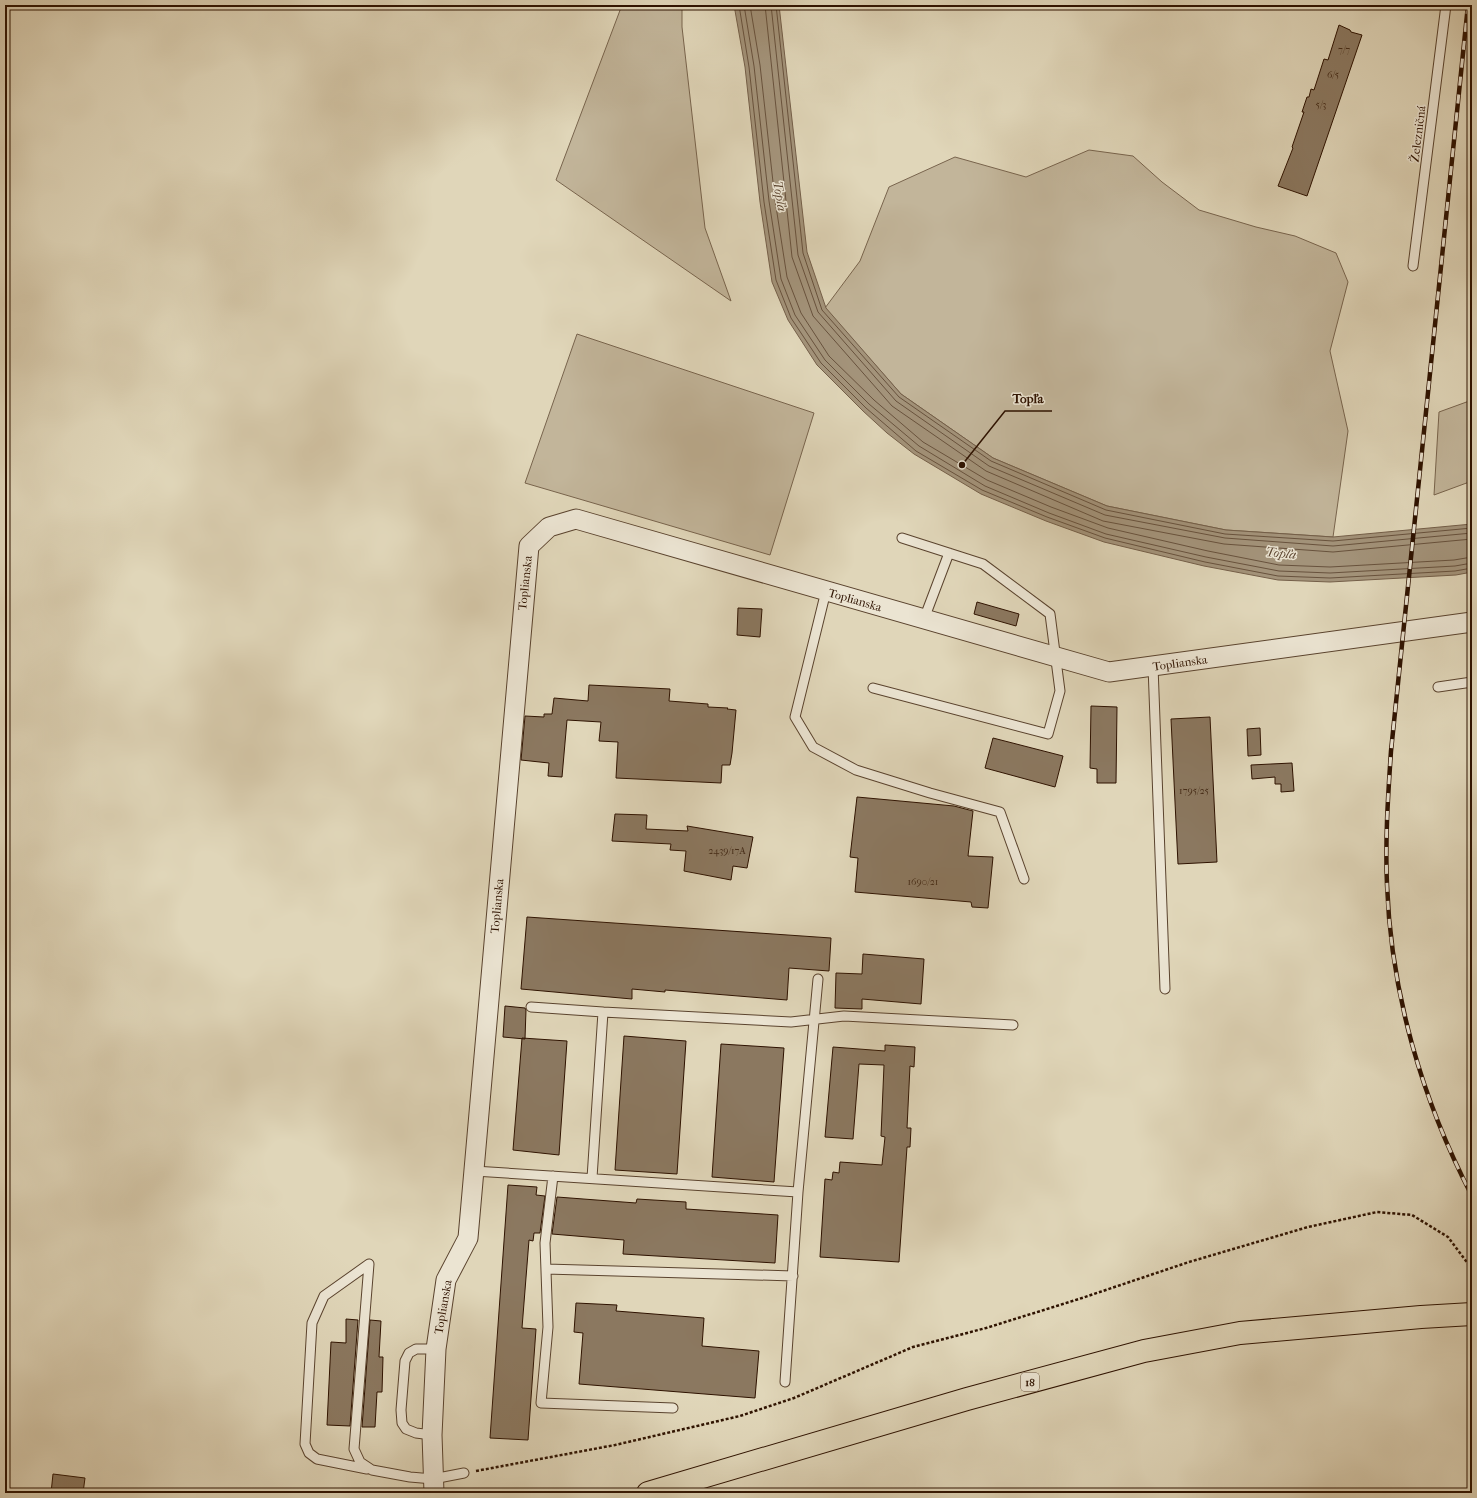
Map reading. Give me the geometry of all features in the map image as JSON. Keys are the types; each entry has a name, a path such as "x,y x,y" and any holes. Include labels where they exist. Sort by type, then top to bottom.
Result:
{"main road":[{"name":"18","path":"648,1493 967,1399 1144,1351 1240,1333 1472,1314"}],"street":[{"name":"Toplianska","path":"433,1486 432,1435 436,1349 446,1280 468,1238 529,546 548,527 576,519 1109,672 1472,622"}],"lane":[{"name":"Železničná","path":"1413,266 1446,5"},
{"path":"873,688 1048,734 1060,691 1050,614 983,564 902,538"},
{"path":"924,619 949,553"},
{"path":"826,591 795,717 813,747 856,770 930,793 1000,812 1024,879"},
{"path":"1153,666 1165,989"},
{"path":"1438,687 1472,682"},
{"path":"785,1382 798,1192 818,979"},
{"path":"531,1007 791,1022 844,1016 1013,1025"},
{"path":"592,1178 603,1012"},
{"path":"474,1170 798,1192"},
{"path":"553,1176 545,1243 548,1327 541,1403 673,1408"},
{"path":"372,1470 360,1462 354,1449 369,1264 324,1296 312,1323 305,1444 309,1453 317,1459 372,1470 410,1477 433,1486 464,1473"},
{"path":"546,1269 792,1276"},
{"path":"432,1435 416,1433 406,1429 402,1423 401,1410 405,1361 410,1353 416,1349 436,1349"}],"path":[{"path":"464,1473 616,1444 740,1416 794,1398 913,1347 986,1328 1189,1262 1308,1227 1377,1212 1412,1215 1448,1237 1472,1270"}],"shaded area":[{"path":"622,5 682,5 682,27 705,228 731,301 556,180"},
{"path":"1089,150 1133,156 1162,182 1199,210 1256,227 1295,236 1336,253 1348,282 1330,351 1348,431 1333,537 1226,530 1107,506 993,458 901,394 825,308 860,261 889,187 955,157 1026,177"},
{"path":"577,334 814,413 770,555 525,483"},
{"path":"1472,400 1472,481 1434,495 1439,412"}],"water":[{"path":"734,5 779,5 807,252 826,308 901,394 993,458 1107,506 1226,530 1333,537 1472,524 1472,572 1456,575 1330,582 1278,580 1204,566 1104,542 1046,521 981,494 914,454 887,433 863,411 817,365 788,320 772,282 760,202 745,67"}],"building":[{"path":"1339,25 1350,30 1351,32 1362,35 1307,196 1278,186 1293,148 1292,147 1304,112 1302,112 1307,97 1309,97 1311,89 1314,90 1324,59 1328,60"},
{"path":"977,602 1019,614 1016,626 974,614"},
{"path":"738,608 762,609 760,637 737,635"},
{"path":"589,685 670,689 669,701 708,704 708,707 736,710 730,765 722,765 721,783 616,778 618,742 599,741 601,722 567,720 562,777 548,776 549,763 521,760 525,716 544,717 544,714 552,714 554,698 588,701"},
{"path":"1091,706 1117,707 1116,783 1097,783 1097,769 1090,768"},
{"path":"1210,717 1217,862 1178,864 1171,719"},
{"path":"1260,728 1261,755 1248,756 1247,729"},
{"path":"993,738 1063,756 1055,787 985,768"},
{"path":"1292,763 1294,791 1281,792 1281,784 1275,784 1275,777 1252,779 1251,765"},
{"path":"857,797 954,806 973,811 968,856 993,857 988,908 972,907 971,902 855,892 858,858 850,857"},
{"path":"615,814 647,815 646,829 688,831 687,826 753,837 747,868 733,866 731,880 684,871 686,851 670,850 671,844 612,841"},
{"path":"527,917 831,938 829,971 789,968 787,1000 665,990 665,992 632,989 632,999 521,989"},
{"path":"863,954 924,959 921,1004 862,999 862,1009 835,1008 836,973 862,974"},
{"path":"505,1006 525,1008 525,1039 503,1037"},
{"path":"624,1036 686,1041 677,1174 615,1170"},
{"path":"522,1038 567,1041 559,1155 513,1150"},
{"path":"721,1044 784,1048 774,1182 712,1177"},
{"path":"885,1045 915,1047 914,1067 910,1066 907,1128 911,1128 910,1147 907,1147 899,1262 820,1257 825,1179 832,1180 833,1172 839,1173 840,1162 882,1165 885,1137 881,1136 884,1065 859,1064 853,1139 825,1137 833,1047 885,1051"},
{"path":"508,1185 537,1187 536,1195 545,1196 540,1233 534,1233 533,1241 529,1240 522,1328 536,1329 528,1440 490,1438"},
{"path":"557,1197 636,1203 637,1199 686,1202 686,1209 778,1215 775,1263 623,1254 624,1240 552,1234"},
{"path":"576,1303 617,1305 616,1311 704,1318 702,1346 759,1351 755,1398 579,1384 583,1333 574,1332"},
{"path":"346,1319 358,1320 350,1426 327,1425 331,1342 346,1343"},
{"path":"370,1320 381,1321 379,1357 383,1357 382,1392 377,1392 375,1427 362,1427"},
{"path":"53,1474 85,1478 83,1493 51,1493"}],"railway":[{"path":"1468,5 1391,751 1386,851 1390,925 1402,1006 1424,1084 1454,1160 1472,1196"}],"place":[{"name":"Topľa","path":"962,465"}]}
